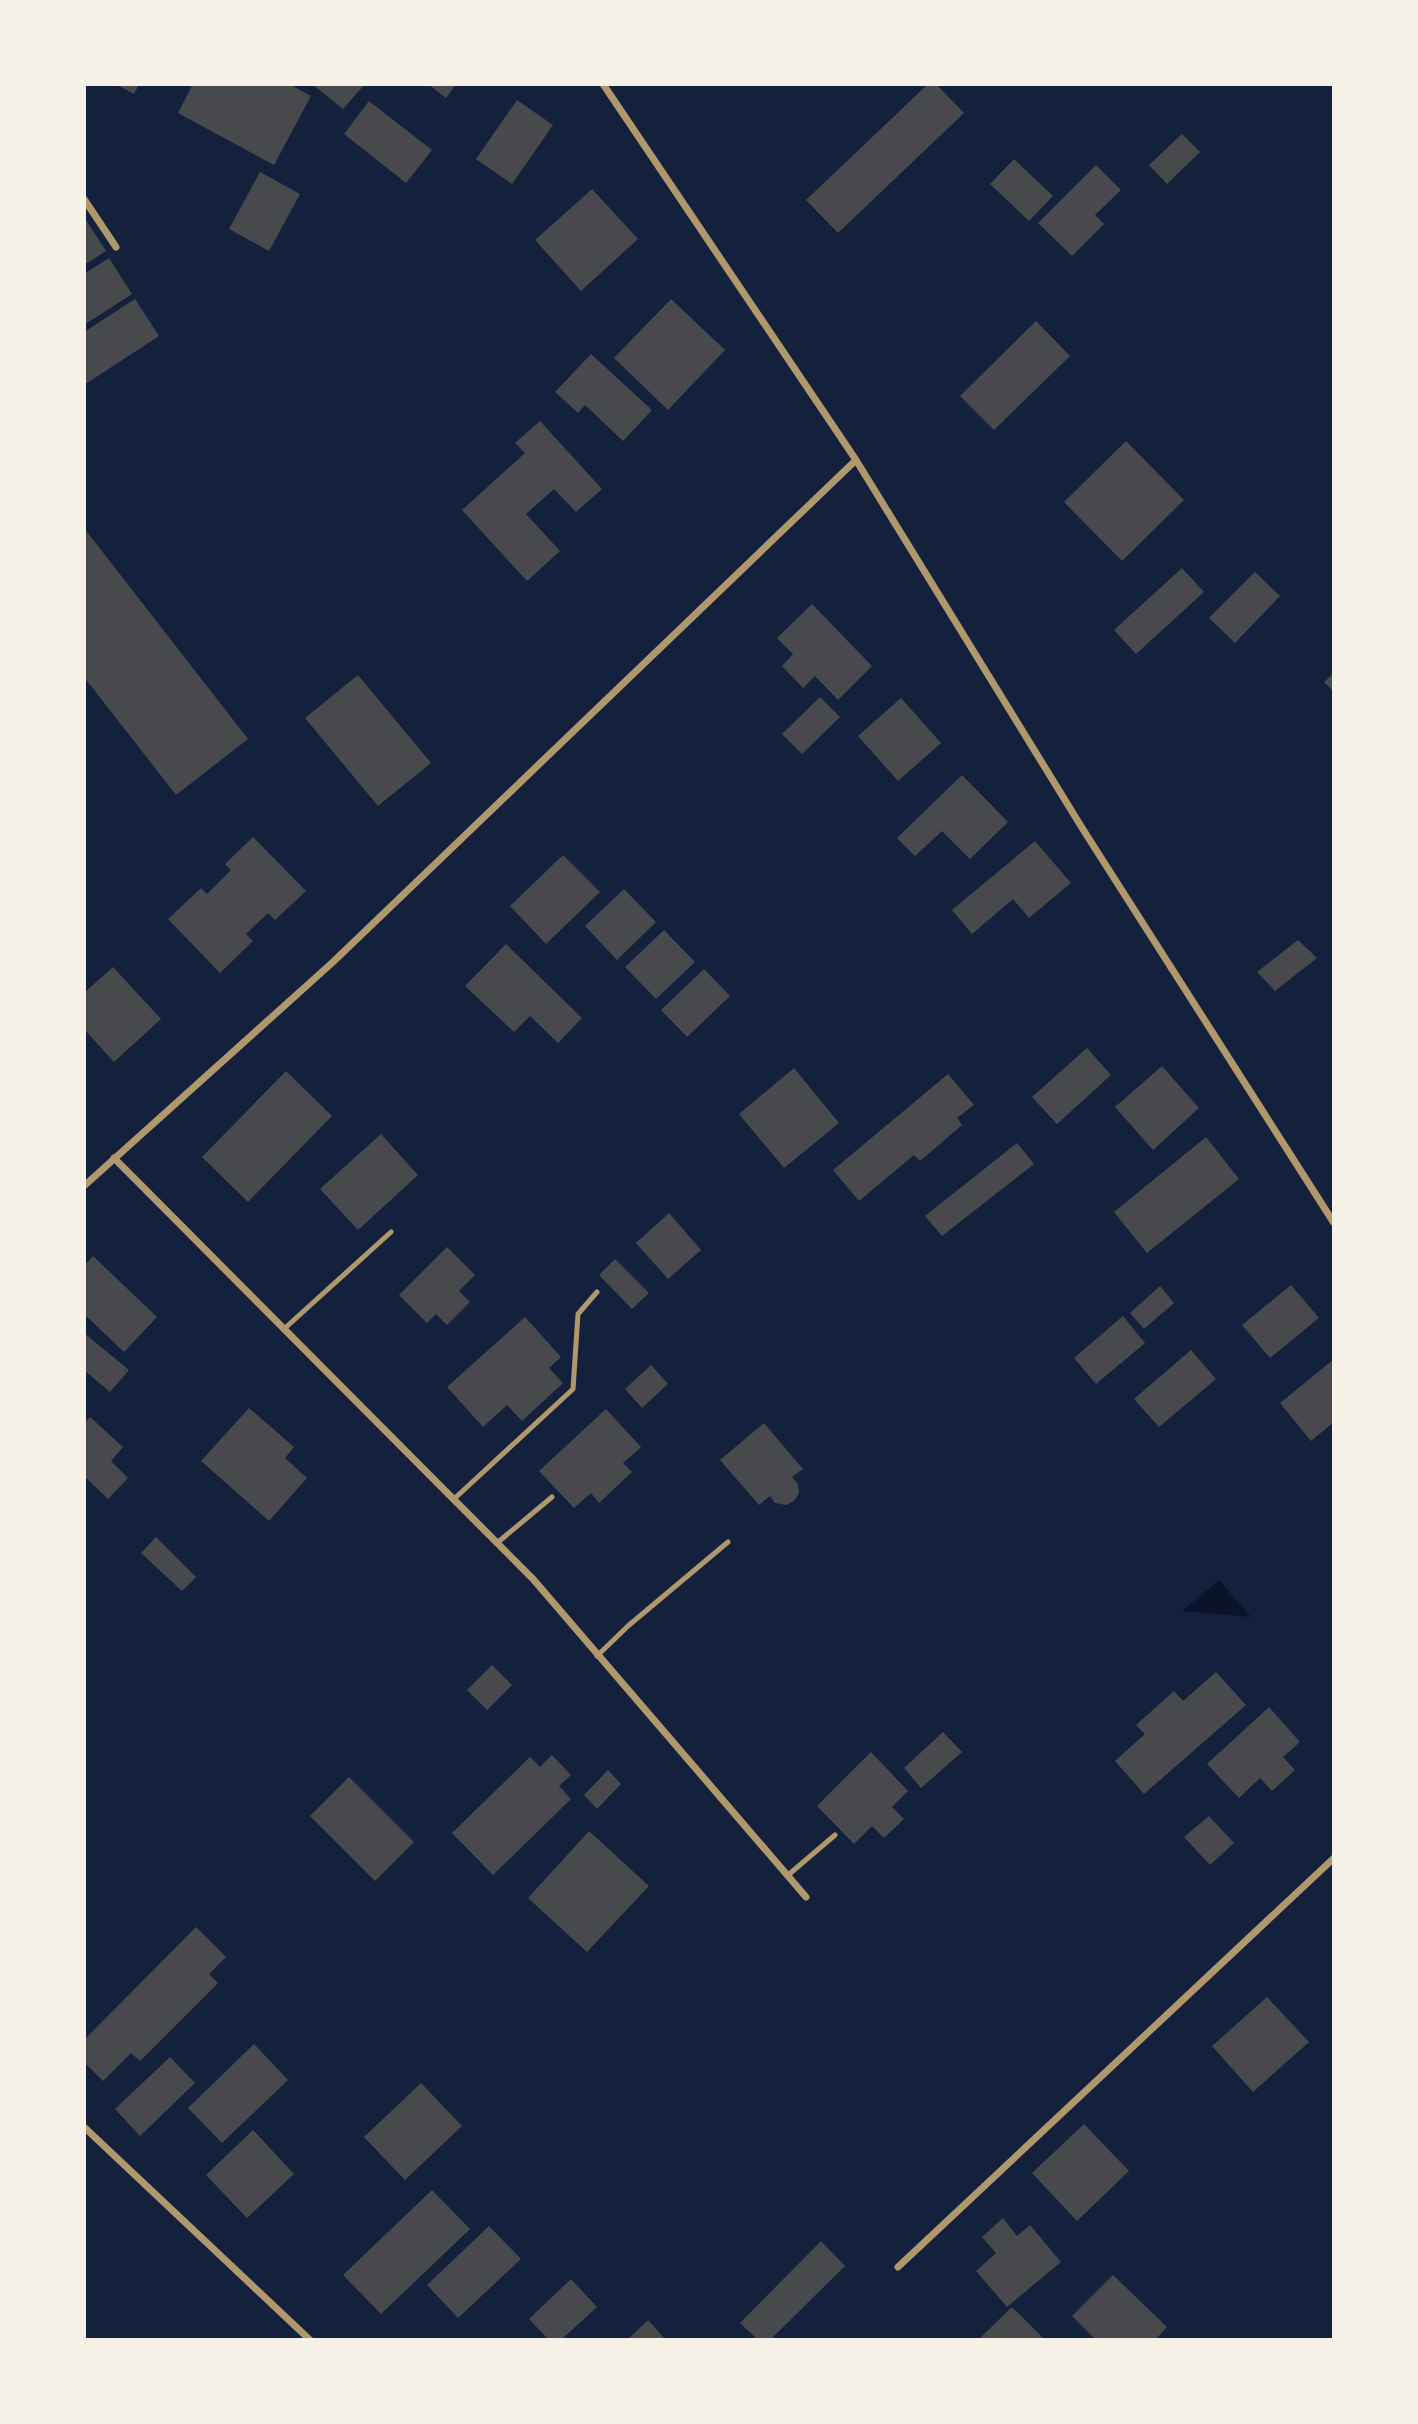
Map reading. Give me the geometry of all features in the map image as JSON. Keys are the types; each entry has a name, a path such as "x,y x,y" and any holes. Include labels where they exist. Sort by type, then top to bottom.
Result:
{"street":[{"path":"603,84 856,460 1084,831 1334,1223"},
{"path":"84,199 116,247"},
{"path":"84,1186 333,962 856,460"},
{"path":"114,1158 533,1579 806,1897"},
{"path":"898,2267 1334,1858"},
{"path":"84,2127 310,2340"}],"lane":[{"path":"284,1329 391,1232"},
{"path":"454,1499 573,1389 578,1314 597,1292"},
{"path":"498,1543 552,1497"},
{"path":"597,1656 628,1626 728,1542"},
{"path":"787,1876 835,1835"}],"water":[{"path":"1219,1580 1251,1617 1182,1611"}],"building":[{"path":"115,84 139,84 134,94"},
{"path":"193,84 289,84 311,96 274,165 178,113"},
{"path":"312,84 365,84 343,109"},
{"path":"428,84 456,84 446,98"},
{"path":"928,84 936,84 964,113 838,233 806,200"},
{"path":"517,100 553,125 512,184 476,159"},
{"path":"369,101 432,150 406,183 344,134"},
{"path":"1182,134 1200,152 1167,184 1149,165"},
{"path":"1014,159 1053,196 1029,221 990,184"},
{"path":"1096,165 1121,190 1095,215 1104,224 1072,256 1038,223"},
{"path":"260,172 300,194 269,251 229,229"},
{"path":"592,189 638,239 581,291 535,240"},
{"path":"84,217 106,251 84,265"},
{"path":"109,258 132,294 84,325 84,274"},
{"path":"135,299 159,336 84,385 84,332"},
{"path":"671,299 725,350 668,410 614,358"},
{"path":"1036,321 1070,356 994,430 960,396"},
{"path":"591,354 652,410 623,441 585,405 578,413 555,392"},
{"path":"540,421 602,489 576,512 554,489 526,514 560,551 527,581 462,510 525,453 515,443"},
{"path":"1126,441 1184,500 1122,561 1064,502"},
{"path":"84,528 248,739 176,795 84,677"},
{"path":"1182,568 1204,592 1136,654 1114,630"},
{"path":"1255,572 1280,596 1235,643 1209,618"},
{"path":"812,604 872,666 838,700 815,676 803,688 782,666 793,654 777,638"},
{"path":"1334,673 1334,692 1324,682"},
{"path":"358,675 431,763 378,806 305,718"},
{"path":"820,697 840,717 802,754 782,734"},
{"path":"901,698 941,743 898,781 858,736"},
{"path":"962,775 1008,822 970,859 942,831 915,856 897,838"},
{"path":"253,837 306,891 275,920 268,913 246,934 253,941 220,973 168,919 201,888 207,894 231,870 225,864"},
{"path":"1035,841 1071,883 1029,918 1013,899 972,934 952,910"},
{"path":"563,855 600,892 546,944 510,906"},
{"path":"624,889 656,922 617,960 585,926"},
{"path":"664,930 695,962 656,999 625,967"},
{"path":"1298,940 1317,958 1275,991 1257,972"},
{"path":"506,944 582,1018 558,1043 530,1016 514,1032 465,986"},
{"path":"113,967 161,1019 114,1062 84,1029 84,993"},
{"path":"704,969 730,996 687,1037 661,1010"},
{"path":"1087,1048 1111,1075 1057,1124 1032,1097"},
{"path":"1162,1066 1199,1108 1153,1150 1115,1107"},
{"path":"794,1068 839,1123 784,1168 739,1114"},
{"path":"286,1071 332,1116 248,1202 202,1157"},
{"path":"948,1074 974,1105 957,1118 962,1125 920,1161 914,1155 859,1201 833,1170"},
{"path":"381,1134 418,1175 358,1230 320,1189"},
{"path":"1206,1137 1239,1179 1147,1253 1114,1212"},
{"path":"1017,1143 1034,1164 942,1236 925,1216"},
{"path":"669,1213 701,1250 668,1279 636,1243"},
{"path":"447,1247 475,1275 459,1291 470,1302 447,1325 436,1314 427,1323 399,1295"},
{"path":"93,1256 157,1317 124,1352 84,1314 84,1266"},
{"path":"615,1259 649,1293 632,1309 599,1275"},
{"path":"1291,1285 1319,1318 1270,1358 1242,1325"},
{"path":"1160,1286 1174,1303 1144,1329 1130,1313"},
{"path":"1123,1316 1145,1343 1096,1384 1074,1358"},
{"path":"525,1317 561,1357 549,1368 563,1383 522,1421 507,1405 483,1427 447,1387"},
{"path":"84,1333 129,1370 110,1392 84,1370"},
{"path":"1191,1350 1216,1379 1159,1427 1134,1399"},
{"path":"1334,1359 1334,1422 1311,1441 1280,1403"},
{"path":"651,1365 668,1384 642,1408 625,1389"},
{"path":"249,1408 294,1447 285,1458 307,1478 269,1521 201,1461"},
{"path":"606,1409 641,1447 623,1463 632,1472 599,1503 591,1493 574,1508 539,1471"},
{"path":"90,1417 123,1447 111,1461 128,1478 108,1499 84,1476 84,1424"},
{"path":"764,1423 803,1469 792,1477 798,1484 799,1493 794,1501 786,1505 775,1503 770,1496 759,1505 720,1460"},
{"path":"156,1537 196,1577 182,1591 141,1553"},
{"path":"492,1665 512,1685 487,1710 467,1690"},
{"path":"1216,1672 1246,1705 1144,1794 1115,1761 1145,1734 1136,1725 1174,1691 1183,1701"},
{"path":"1269,1707 1300,1742 1283,1757 1295,1770 1272,1791 1260,1778 1239,1798 1207,1764"},
{"path":"943,1732 962,1752 921,1788 904,1768"},
{"path":"871,1752 908,1791 892,1807 904,1819 884,1838 872,1826 854,1844 817,1806"},
{"path":"552,1755 571,1775 559,1786 571,1799 493,1875 452,1833 530,1757 540,1767"},
{"path":"608,1770 621,1784 597,1809 584,1795"},
{"path":"349,1777 414,1842 375,1881 310,1816"},
{"path":"1209,1816 1234,1843 1210,1865 1184,1837"},
{"path":"589,1831 649,1886 587,1952 528,1898"},
{"path":"196,1927 226,1957 209,1974 218,1983 140,2061 131,2053 103,2081 84,2062 84,2040"},
{"path":"1267,1997 1309,2042 1253,2092 1212,2046"},
{"path":"254,2044 288,2080 222,2143 188,2108"},
{"path":"170,2057 195,2083 140,2136 115,2109"},
{"path":"421,2083 462,2126 405,2180 364,2137"},
{"path":"1084,2124 1129,2171 1077,2221 1032,2173"},
{"path":"253,2130 294,2174 247,2218 206,2175"},
{"path":"432,2190 470,2229 381,2314 343,2275"},
{"path":"1003,2218 1017,2236 1030,2225 1061,2262 1007,2307 976,2271 996,2253 982,2237"},
{"path":"489,2226 521,2259 458,2318 427,2285"},
{"path":"821,2241 845,2266 770,2340 758,2340 740,2323"},
{"path":"1113,2275 1167,2327 1155,2340 1096,2340 1072,2316"},
{"path":"571,2279 597,2307 561,2340 549,2340 529,2319"},
{"path":"1012,2307 1043,2338 1041,2340 984,2340 981,2337"},
{"path":"648,2320 666,2340 627,2340"}]}
